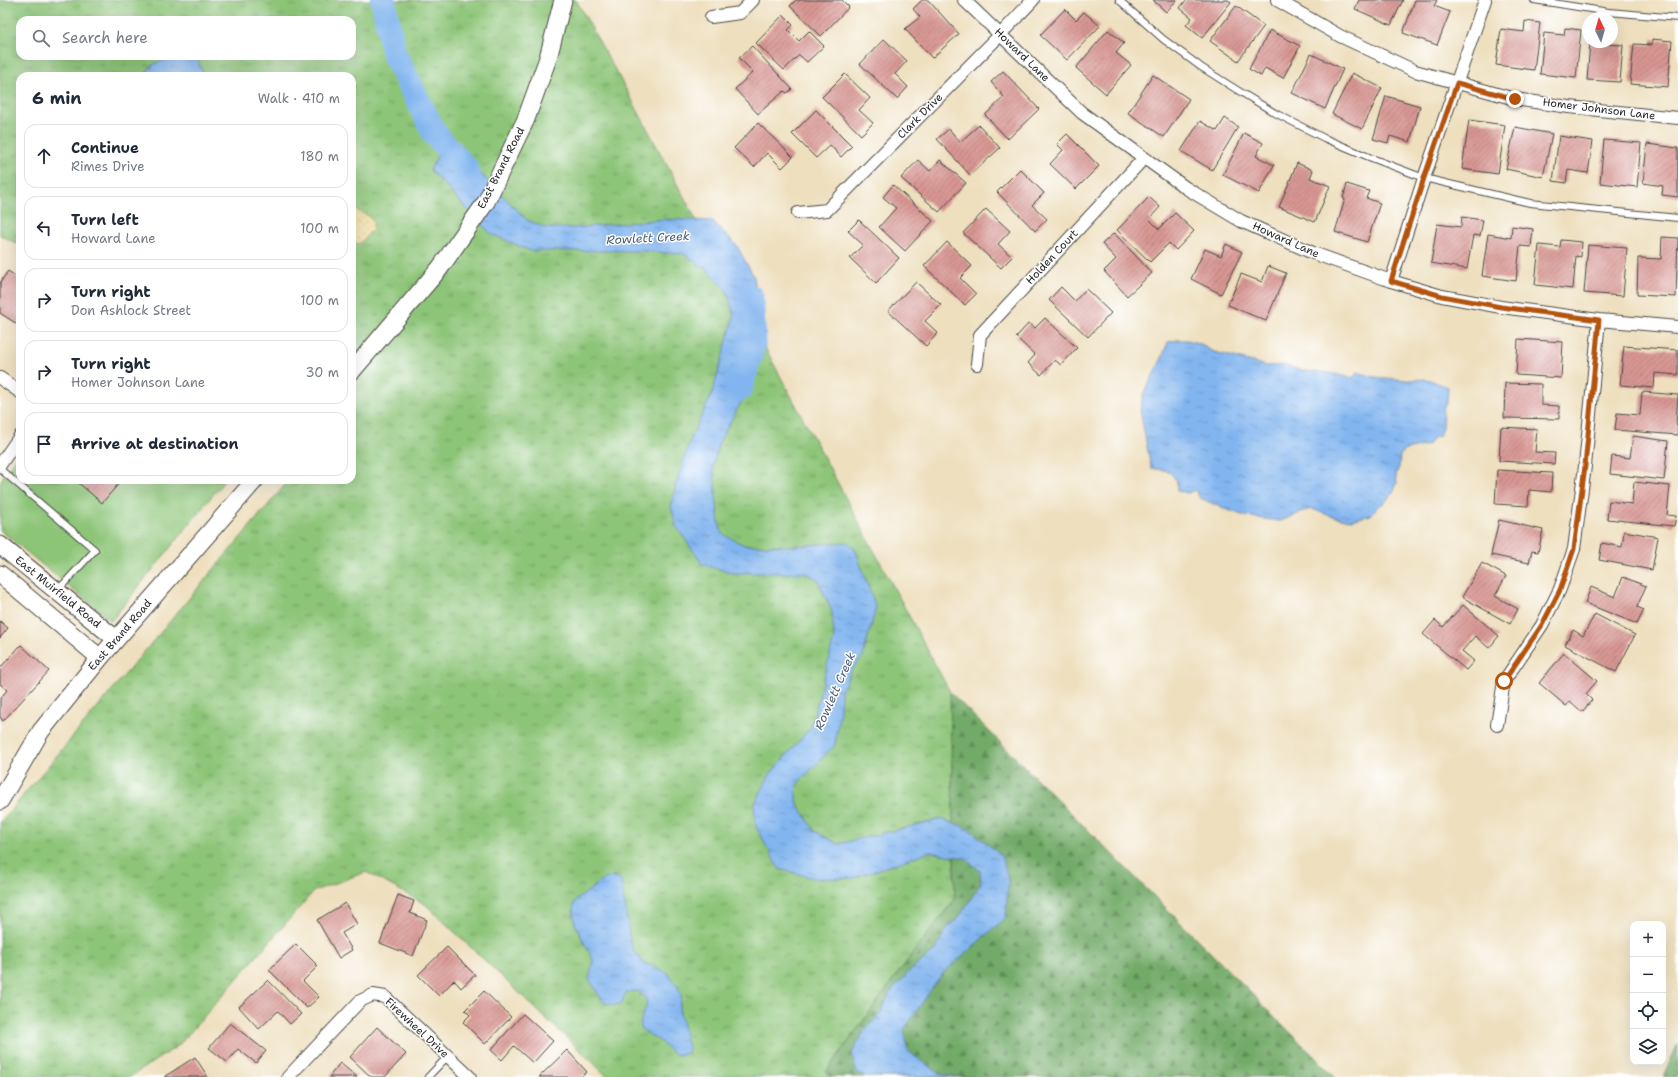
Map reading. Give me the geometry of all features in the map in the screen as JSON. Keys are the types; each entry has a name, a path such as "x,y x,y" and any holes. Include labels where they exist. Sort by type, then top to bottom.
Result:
{"main road":[{"name":"East Brand Road","path":"356,366 440,268 486,202 526,119 548,58 563,0"},
{"name":"East Brand Road","path":"0,801 41,731 116,639 252,484"},
{"name":"East Muirfield Road","path":"0,545 116,639"},
{"name":"East Muirfield Road","path":"0,574 100,658"}],"street":[{"path":"711,18 740,13 753,0"},
{"name":"Howard Lane","path":"964,0 1082,113 1186,188 1240,220 1313,253 1391,281 1442,296 1501,307 1599,320 1678,327"},
{"name":"Clark Drive","path":"798,213 827,210 1033,0"},
{"name":"Homer Johnson Lane","path":"1277,0 1340,36 1415,71 1515,99 1569,107 1678,118"},
{"path":"1391,281 1424,178 1485,0"},
{"name":"Holden Court","path":"977,364 980,335 1144,158"},
{"path":"1497,725 1504,681 1542,625 1560,590 1574,549 1585,466 1599,320"},
{"path":"0,378 16,389"},
{"path":"0,465 16,442"},
{"name":"Firewheel Drive","path":"288,1077 360,1001 373,995 386,997 470,1077"}],"lane":[{"path":"1119,0 1163,39 1201,67 1275,113 1337,144 1424,178 1530,203 1678,218"},
{"path":"1534,0 1609,12 1678,18"},
{"path":"0,469 16,483"},
{"path":"18,484 95,550 57,591"},
{"path":"428,1077 448,1056"}],"green space":[{"path":"0,0 576,0 633,102 950,692 955,899 915,950 826,1072 830,1077 608,1077 425,904 366,872 314,891 179,1045 130,1077 0,1077 0,823 286,484 356,484 356,72 16,72 16,243 0,235"},
{"path":"16,458 16,484 222,484 111,621 0,530 0,482"},
{"path":"950,692 1335,1077 830,1077 826,1072 915,950 955,899"},
{"path":"1678,1043 1678,1077 1663,1077"}],"sand":[{"path":"356,210 370,216 373,222 373,229 359,244 356,243"}],"water":[{"path":"162,60 198,60 202,72 147,72 151,66"},
{"path":"446,139 527,220 546,228 576,228 665,219 713,221 737,246 754,277 758,305 743,399 719,442 713,467 719,523 723,534 744,545 795,546 847,542 855,549 876,608 863,656 851,671 841,692 835,745 797,784 796,801 815,831 838,844 941,819 969,829 1001,855 1008,879 1006,917 942,974 904,1029 908,1051 939,1074 959,1077 865,1077 856,1071 852,1054 864,1031 881,1013 889,994 910,971 936,950 946,929 960,916 981,883 980,871 965,858 929,852 854,878 817,879 779,869 756,827 754,805 770,774 811,727 834,638 832,612 818,580 807,573 734,573 703,565 676,526 671,506 676,484 691,437 712,394 734,316 727,291 709,271 684,254 639,251 531,251 491,234 430,170"},
{"path":"1187,340 1201,344 1211,351 1267,366 1284,365 1304,371 1325,372 1351,378 1355,376 1357,372 1375,377 1407,380 1427,379 1448,387 1447,402 1443,409 1442,428 1439,436 1433,438 1428,445 1406,450 1400,455 1399,467 1396,474 1397,483 1393,493 1384,503 1378,506 1371,515 1351,520 1331,516 1312,509 1279,521 1245,516 1200,498 1195,490 1188,493 1177,491 1177,481 1169,471 1151,468 1140,410 1144,393 1162,358 1168,342"},
{"path":"614,876 621,880 630,940 634,952 644,963 668,973 678,987 682,996 679,1008 688,1048 687,1053 678,1055 673,1053 642,1029 641,1018 646,1007 646,999 641,993 635,991 626,993 621,1004 614,1005 603,1002 589,979 593,960 575,924 573,909 575,901 604,879"}],"building":[{"path":"796,0 842,0 849,7 821,36 790,6"},
{"path":"922,0 928,0 959,34 932,58 905,29 920,17 913,9"},
{"path":"1153,0 1177,0 1166,12"},
{"path":"1186,0 1228,0 1231,2 1202,38 1186,25 1192,18 1180,8"},
{"path":"1359,0 1403,0 1391,25 1355,9"},
{"path":"1415,0 1437,0 1434,6 1450,12 1437,45 1403,33"},
{"path":"1236,6 1264,26 1238,61 1210,41"},
{"path":"1065,9 1076,20 1084,12 1100,26 1067,60 1040,35"},
{"path":"783,15 793,25 788,30 799,41 809,31 824,46 807,62 799,55 784,70 756,43"},
{"path":"1525,21 1540,23 1534,70 1496,65 1501,29 1524,32"},
{"path":"1565,28 1581,30 1576,78 1540,74 1544,33 1564,35"},
{"path":"1108,30 1124,43 1116,53 1131,65 1106,94 1076,68"},
{"path":"1270,30 1300,46 1283,78 1265,68 1261,76 1249,69"},
{"path":"884,39 907,61 895,74 908,87 897,99 860,64"},
{"path":"1652,39 1672,41 1668,87 1630,84 1634,44 1652,45"},
{"path":"1618,45 1623,45 1620,82 1587,80 1590,48 1618,48"},
{"path":"752,46 792,89 787,93 784,91 758,114 735,89 753,72 739,58"},
{"path":"1311,54 1343,69 1325,109 1292,93"},
{"path":"1003,71 1039,109 1008,139 985,115 1004,97 991,82"},
{"path":"1352,73 1382,88 1362,129 1332,114"},
{"path":"845,74 870,98 859,110 873,123 861,135 822,97"},
{"path":"1153,75 1189,99 1164,137 1128,113"},
{"path":"1386,96 1420,106 1410,142 1390,136 1388,143 1373,139"},
{"path":"816,110 852,146 841,157 830,145 816,158 792,134"},
{"path":"1225,118 1238,127 1212,170 1181,151 1200,121 1217,131"},
{"path":"1469,120 1505,125 1498,174 1462,169"},
{"path":"758,123 793,157 782,168 767,153 754,167 734,148"},
{"path":"979,125 1000,148 970,175 937,139 949,129 960,142"},
{"path":"1515,127 1552,134 1543,177 1506,169"},
{"path":"1244,133 1263,143 1256,156 1274,165 1259,193 1223,175"},
{"path":"1067,134 1099,166 1076,189 1050,164 1063,150 1057,144"},
{"path":"1559,136 1593,141 1588,173 1568,170 1566,183 1553,181"},
{"path":"1604,140 1641,143 1637,187 1600,183"},
{"path":"1647,144 1678,148 1678,197 1662,195 1663,186 1643,183"},
{"path":"918,160 930,171 940,160 966,183 939,212 901,178"},
{"path":"1297,163 1313,170 1310,178 1330,186 1315,222 1279,207"},
{"path":"1020,169 1044,193 1032,205 1047,219 1035,231 997,192"},
{"path":"1347,184 1369,191 1366,198 1380,203 1367,242 1335,232 1345,199 1343,198"},
{"path":"893,185 933,221 905,251 879,227 896,208 883,197"},
{"path":"1149,197 1160,207 1149,219 1159,229 1175,213 1194,231 1176,250 1169,243 1150,262 1117,230"},
{"path":"986,209 1010,231 998,244 1012,257 1001,268 963,233"},
{"path":"1462,217 1483,220 1480,236 1473,235 1467,269 1431,263 1437,224 1461,227"},
{"path":"859,220 899,258 876,283 850,258 863,245 848,231"},
{"path":"1512,226 1533,229 1531,247 1520,246 1516,281 1482,276 1488,234 1511,238"},
{"path":"1114,233 1152,273 1127,296 1104,271 1116,259 1102,244"},
{"path":"1662,237 1678,238 1676,297 1637,295 1638,258 1661,259"},
{"path":"1561,240 1582,242 1581,257 1576,256 1573,289 1535,285 1539,245 1560,247"},
{"path":"947,242 972,266 960,278 976,294 965,305 924,266"},
{"path":"1226,244 1242,252 1221,294 1191,279 1205,249 1221,256"},
{"path":"1588,245 1627,248 1623,296 1584,293"},
{"path":"1268,266 1286,273 1266,321 1228,305 1241,274 1262,282"},
{"path":"8,271 16,276 16,323 0,313 0,283"},
{"path":"916,282 941,305 925,321 938,333 926,346 888,311"},
{"path":"1061,287 1075,301 1086,289 1111,313 1088,337 1049,300"},
{"path":"1045,318 1077,348 1061,365 1055,360 1041,375 1028,363 1035,355 1016,337 1029,323 1035,328"},
{"path":"1518,339 1563,342 1561,378 1516,375"},
{"path":"1624,346 1678,350 1678,375 1655,373 1654,388 1620,385"},
{"path":"1505,383 1541,384 1541,405 1559,406 1559,419 1504,418"},
{"path":"1642,392 1678,395 1676,425 1678,425 1678,435 1615,430 1617,413 1640,415"},
{"path":"1501,427 1537,429 1535,452 1555,453 1554,464 1499,461"},
{"path":"1633,436 1668,441 1664,480 1610,474 1612,456 1630,458"},
{"path":"1497,470 1552,473 1551,492 1529,490 1528,506 1495,504"},
{"path":"1634,482 1670,486 1667,515 1676,516 1674,526 1607,519 1609,501 1632,504"},
{"path":"80,484 118,484 102,503"},
{"path":"1499,520 1543,530 1538,552 1532,551 1529,563 1491,555"},
{"path":"1624,531 1658,537 1652,570 1599,560 1602,543 1622,547"},
{"path":"1482,563 1506,576 1495,596 1518,609 1510,624 1462,597"},
{"path":"1623,577 1646,586 1637,607 1644,610 1637,624 1585,603 1591,587 1615,597"},
{"path":"1463,605 1499,636 1489,648 1475,636 1462,651 1474,661 1466,670 1423,634 1435,620 1443,627"},
{"path":"1595,614 1635,635 1616,672 1565,645 1573,630 1583,636"},
{"path":"0,621 8,628 0,638"},
{"path":"21,645 49,671 3,721 0,717 0,699 7,690 0,684 0,668"},
{"path":"1564,653 1597,681 1586,694 1592,700 1582,712 1570,701 1566,706 1539,683"},
{"path":"398,895 414,901 410,913 427,920 413,956 380,943"},
{"path":"345,903 357,924 342,933 352,950 339,958 317,920"},
{"path":"296,944 318,966 303,981 319,997 307,1008 269,970"},
{"path":"447,947 475,975 461,988 454,980 439,996 418,975"},
{"path":"268,980 301,1014 290,1024 278,1011 259,1029 239,1007"},
{"path":"484,991 511,1017 485,1044 463,1022 470,1015 465,1010"},
{"path":"523,1014 553,1041 533,1063 514,1046 502,1060 491,1050"},
{"path":"230,1023 266,1051 256,1063 238,1049 227,1062 209,1048"},
{"path":"377,1027 406,1054 385,1077 371,1077 350,1057"},
{"path":"567,1050 587,1072 581,1077 539,1077"},
{"path":"195,1057 208,1077 164,1077"},
{"path":"340,1063 357,1077 329,1077"}],"waterway":[{"name":"Rowlett Creek","path":"383,0 394,54 435,134 467,170"},
{"name":"Rowlett Creek","path":"740,389 754,341 751,297"}],"route":[{"path":"1504,681 1524,654 1542,625 1560,590 1574,549 1585,466 1599,320 1501,307 1442,296 1391,281 1424,178 1457,83 1515,99"}]}
